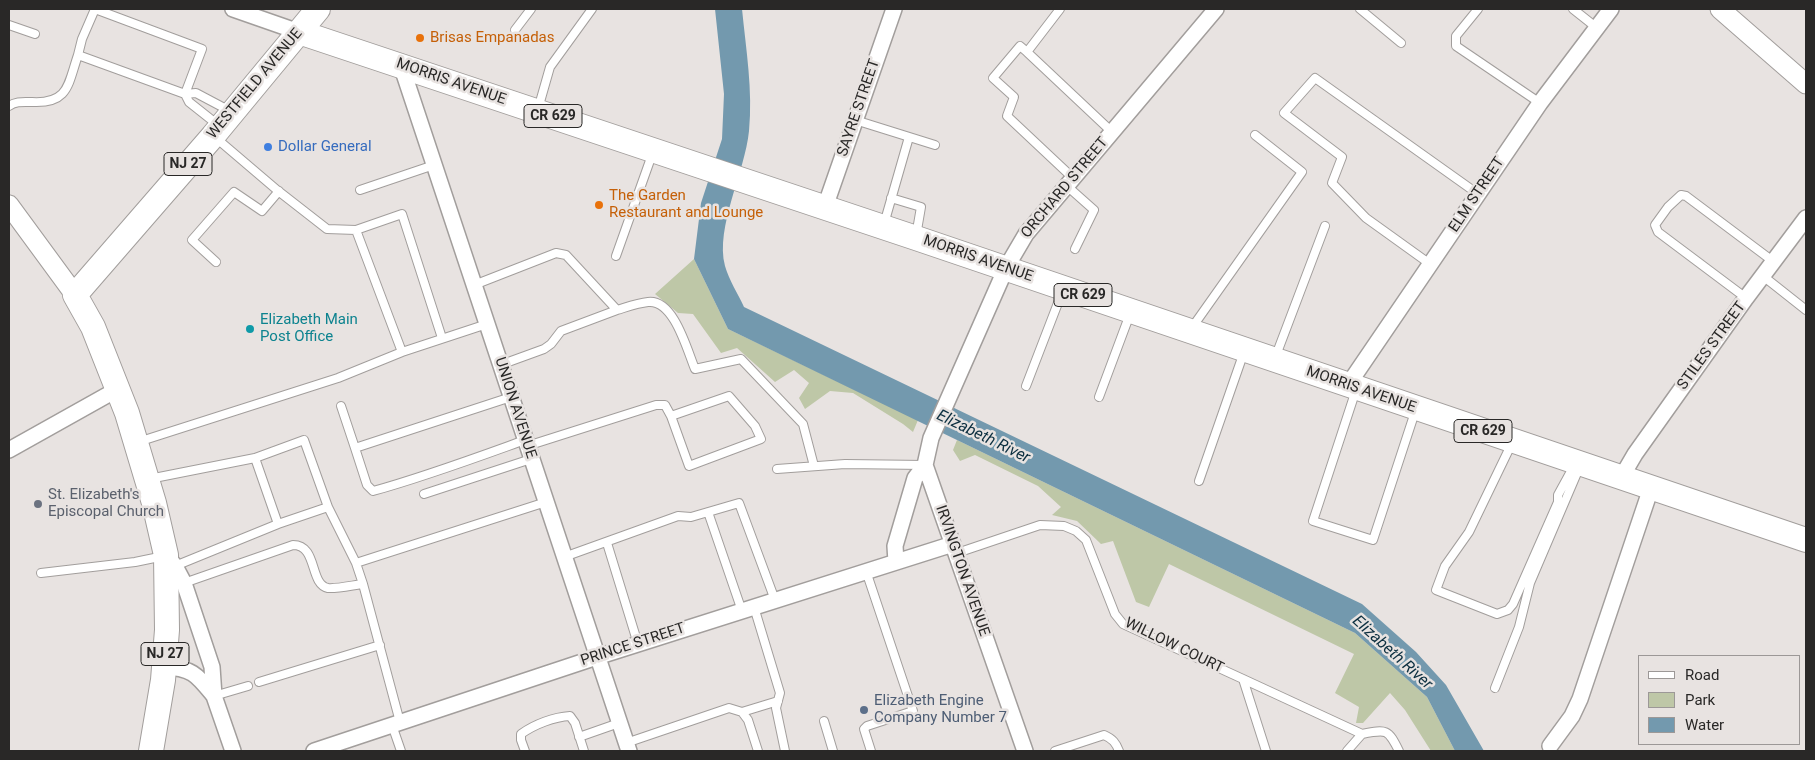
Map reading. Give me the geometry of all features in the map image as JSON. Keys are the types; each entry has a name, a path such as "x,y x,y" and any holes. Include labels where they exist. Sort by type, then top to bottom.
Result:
{"main road":[{"name":"WESTFIELD AVENUE","path":"75,295 318,9"},
{"name":"MORRIS AVENUE","path":"299,32 825,207 1416,408 1509,450 1574,469 1621,478 1806,540"},
{"name":"NJ 27","path":"75,295 93,327 118,389 137,442 170,560 168,630 150,751"}],"street":[{"name":"MORRIS AVENUE","path":"233,9 299,32"},
{"name":"SAYRE STREET","path":"825,207 894,9"},
{"name":"ORCHARD STREET","path":"925,465 931,438 951,391 1006,268 1026,234 1216,9"},
{"name":"ELM STREET","path":"1352,387 1430,264 1540,103 1611,9"},
{"path":"1720,9 1806,84"},
{"name":"UNION AVENUE","path":"401,65 627,747"},
{"path":"9,205 75,295"},
{"name":"STILES STREET","path":"1621,478 1634,454 1806,218"},
{"path":"9,450 118,389"},
{"path":"896,562 895,546 915,478 925,465"},
{"name":"IRVINGTON AVENUE","path":"925,465 1025,751"},
{"path":"1550,746 1572,716 1580,699 1651,488"},
{"name":"PRINCE STREET","path":"314,751 597,657 866,571 896,562 955,549"},
{"path":"170,560 184,583 212,667 214,696 233,751"},
{"path":"164,667 182,668 198,677 214,696"}],"lane":[{"path":"9,106 18,101 39,103 55,101 64,94 82,38 95,9 202,49 185,94 189,102 221,125"},
{"path":"515,30 531,9"},
{"path":"537,111 550,67 592,9"},
{"path":"1027,52 1060,9"},
{"path":"1360,9 1401,43"},
{"path":"1478,9 1456,36 1456,46 1540,103"},
{"path":"1573,9 1597,28"},
{"path":"9,25 35,34"},
{"path":"1075,249 1094,210 1007,116 1014,97 993,78 1020,46 1112,132"},
{"path":"78,54 185,94 196,93 221,125 279,191 327,228 356,230 402,214 442,338"},
{"path":"1430,264 1366,218 1332,183 1342,157 1284,113 1315,78 1478,194"},
{"path":"855,120 935,145"},
{"path":"1190,332 1302,172 1255,135"},
{"path":"883,227 909,137"},
{"path":"616,256 654,150"},
{"path":"360,190 434,165"},
{"path":"216,262 192,240 234,192 262,211 279,191"},
{"path":"1746,298 1658,232 1655,225 1668,207 1681,195 1686,196 1774,262"},
{"path":"891,198 921,207 916,238"},
{"path":"1274,360 1325,226"},
{"path":"356,230 402,352"},
{"path":"474,285 556,252 566,255 617,310"},
{"path":"1763,276 1806,310"},
{"path":"1026,386 1063,288"},
{"path":"500,365 544,349 551,344 561,331 617,310 649,302 659,304 669,310 695,368 741,359 803,424 814,466"},
{"path":"1099,397 1131,312"},
{"path":"137,442 338,378 402,352 487,324"},
{"path":"1199,481 1245,350"},
{"path":"1352,387 1313,521 1373,540 1416,408"},
{"path":"341,406 367,485 373,491 434,472 528,448 656,405 665,405 672,416 689,466 761,439 755,426 729,396 672,416"},
{"path":"355,448 511,397"},
{"path":"147,479 255,458 304,440 328,507 356,563 363,584 380,645 401,751"},
{"path":"424,494 528,448"},
{"path":"1509,450 1469,532 1445,566 1436,590 1496,614 1508,610 1513,604 1558,502 1558,495 1574,469"},
{"path":"255,458 278,524"},
{"path":"776,469 845,464 925,465"},
{"path":"1495,688 1519,627 1530,582 1574,469"},
{"path":"356,563 546,502"},
{"path":"564,556 607,543 678,516 691,517 739,503 775,600"},
{"path":"41,573 135,562 170,560 328,507"},
{"path":"708,512 780,693 776,708 785,751"},
{"name":"WILLOW COURT","path":"955,549 1040,525 1064,526 1076,531 1086,540 1115,614 1123,624 1362,734 1381,730 1391,735 1399,751"},
{"path":"607,543 638,644"},
{"path":"184,583 294,544 300,545 307,551 320,583 327,588 363,584"},
{"path":"866,571 913,711 866,726 864,729 871,751"},
{"path":"259,682 380,645"},
{"name":"WILLOW COURT","path":"1243,679 1266,751"},
{"path":"214,696 248,686"},
{"path":"627,747 729,708 742,712 778,701"},
{"path":"742,712 748,720 758,751"},
{"path":"525,751 521,734 530,728 561,717 570,716 576,723 584,751"},
{"path":"824,721 832,751"},
{"path":"579,737 619,723"},
{"path":"1347,751 1362,734"},
{"path":"1054,751 1104,735 1112,738 1119,751"}],"green space":[{"path":"694,259 728,329 918,420 913,432 853,393 830,391 805,409 799,398 809,383 794,370 775,382 737,348 721,353 693,314 678,313 655,294"},
{"path":"957,440 1355,633 1427,697 1455,751 1431,751 1405,710 1390,693 1363,723 1356,723 1359,707 1335,693 1354,654 1169,564 1149,607 1136,602 1113,541 1101,544 1077,521 1052,515 1061,507 1038,486 975,455 960,461 953,450"}],"water":[{"name":"Elizabeth River","path":"715,9 742,9 750,85 749,131 727,217 723,251 725,266 731,282 744,307 1362,604 1416,652 1446,685 1484,751 1455,751 1427,697 1355,633 728,329 694,259 701,203 722,139 724,94"}],"place":[{"name":"Brisas Empanadas","path":"420,38"},
{"name":"Dollar General","path":"268,147"},
{"name":"The Garden Restaurant and Lounge","path":"599,205"},
{"name":"Elizabeth Main Post Office","path":"250,329"},
{"name":"St. Elizabeth's Episcopal Church","path":"38,504"},
{"name":"Elizabeth Engine Company Number 7","path":"864,710"}]}
